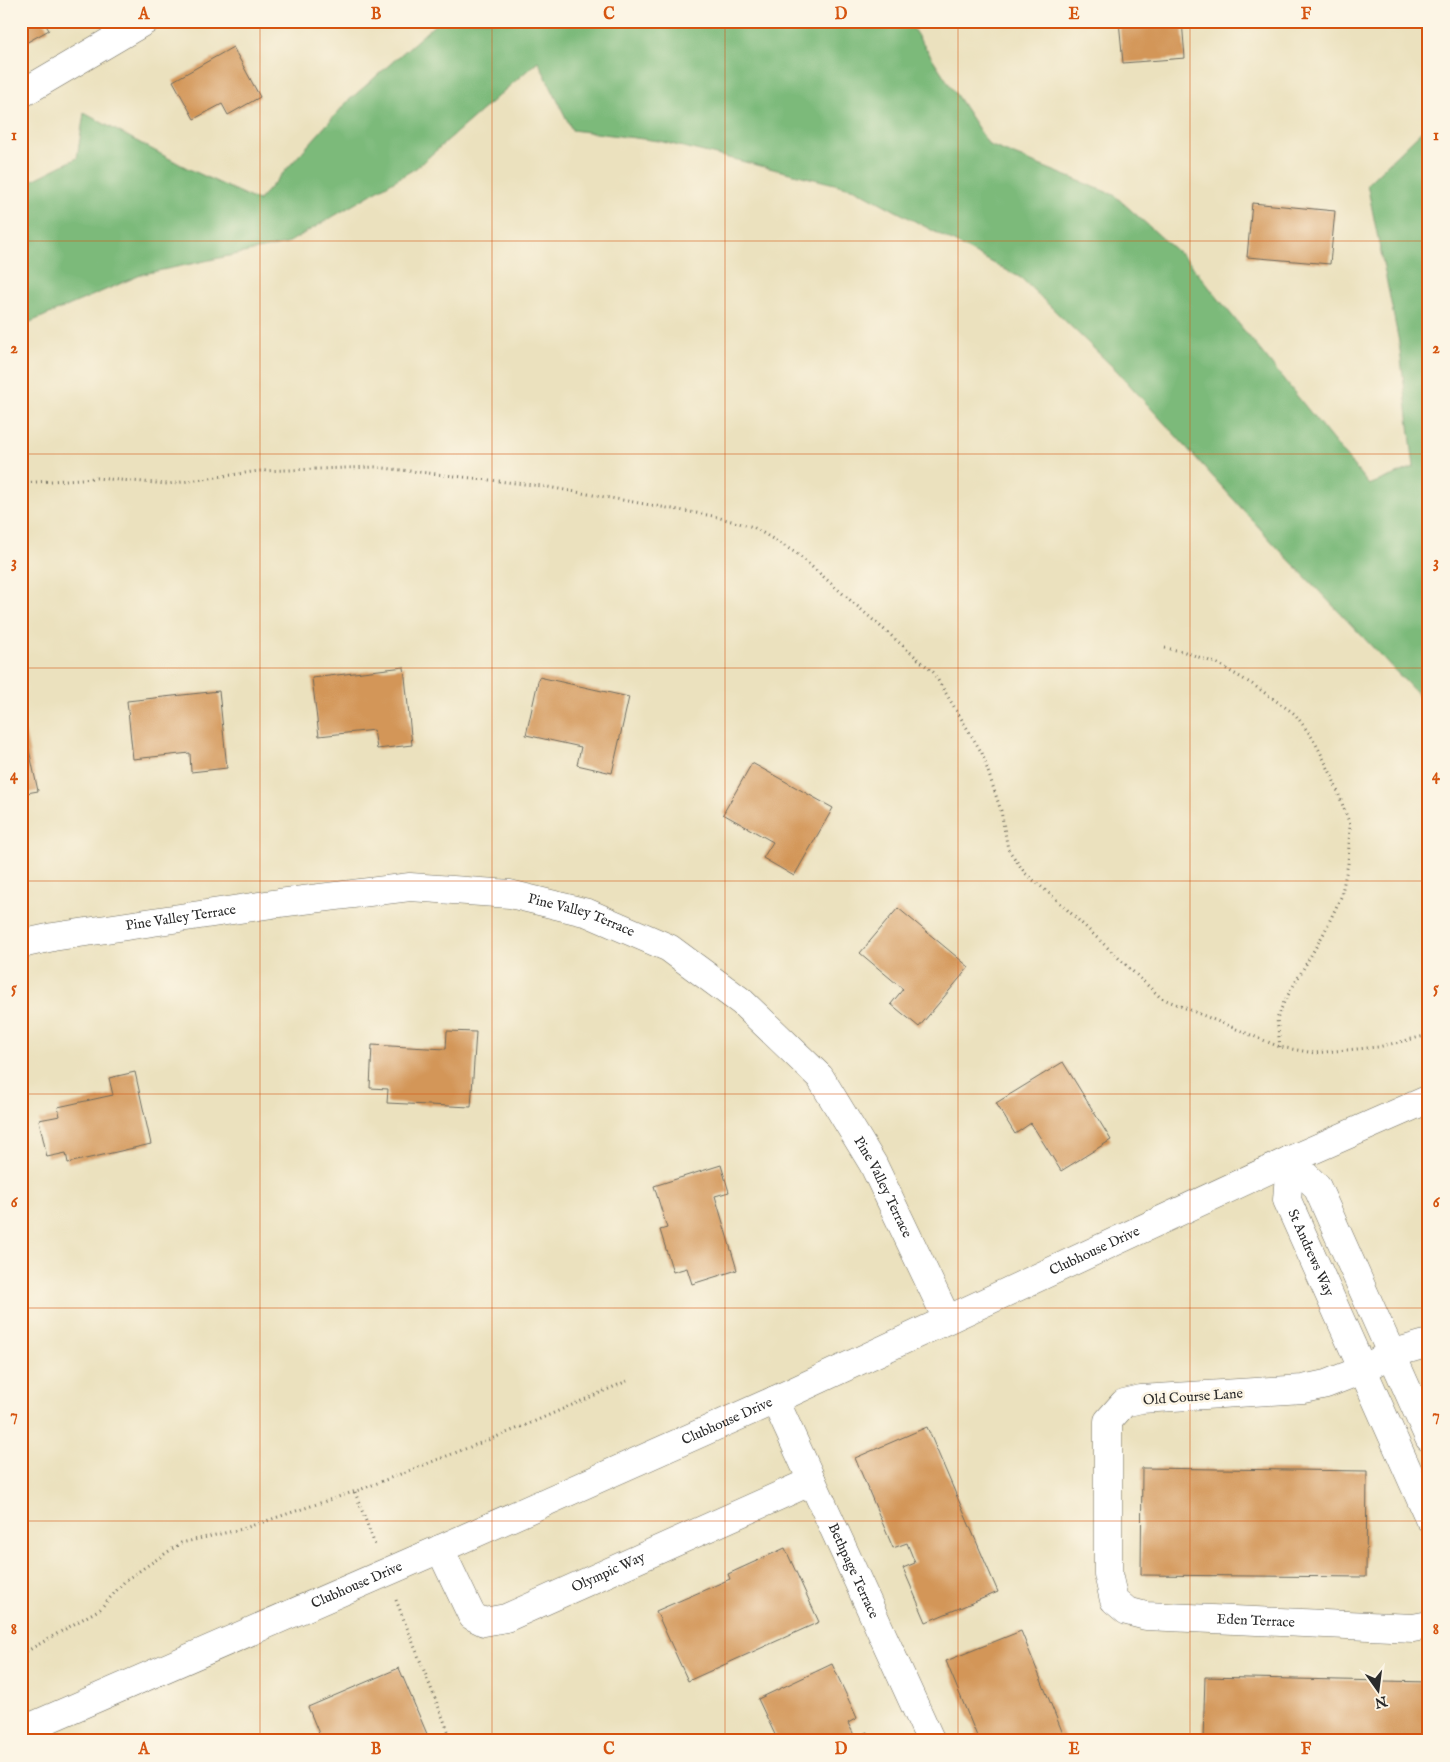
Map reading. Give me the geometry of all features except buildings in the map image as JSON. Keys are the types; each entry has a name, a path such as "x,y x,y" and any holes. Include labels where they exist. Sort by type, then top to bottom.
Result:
{"street":[{"path":"21,94 145,21"},
{"name":"Pine Valley Terrace","path":"21,944 53,937 279,903 410,887 510,894 588,912 669,948 742,1002 820,1077 873,1164 947,1319"},
{"name":"Clubhouse Drive","path":"25,1734 775,1400 1290,1160 1429,1099"},
{"path":"1290,1160 1317,1187 1429,1438"},
{"name":"St Andrews Way","path":"1290,1160 1287,1200 1429,1518"},
{"name":"Old Course Lane","path":"1108,1574 1108,1421 1124,1403 1141,1399 1303,1389 1326,1384 1362,1370 1391,1354 1429,1342"},
{"name":"Bethpage Terrace","path":"775,1400 931,1741"},
{"name":"Olympic Way","path":"440,1549 472,1616 484,1622 506,1618 812,1481"},
{"name":"Eden Terrace","path":"1108,1574 1114,1600 1127,1611 1146,1616 1413,1628 1429,1625"}],"path":[{"path":"21,483 96,478 168,484 259,471 375,467 542,486 713,516 753,527 796,553 933,672 982,753 1001,811 1008,849 1025,873 1058,901 1161,998 1280,1047 1314,1053 1378,1047 1429,1035"},
{"path":"1165,648 1182,651 1218,664 1252,684 1295,714 1314,740 1332,776 1350,825 1348,864 1341,897 1324,933 1284,1002 1277,1019 1280,1047"},
{"path":"21,1652 29,1650 100,1609 126,1580 181,1543 242,1529 355,1492 524,1426 627,1381"},
{"path":"355,1492 452,1741"}],"green space":[{"path":"439,21 639,21 643,23 645,21 908,21 989,145 1114,195 1188,261 1369,485 1414,467 1399,342 1367,184 1429,124 1429,706 1274,544 1118,372 1021,278 855,189 659,141 572,130 538,61 416,168 286,244 143,274 21,326 21,186 77,158 84,113 187,168 258,201 347,102"}]}
